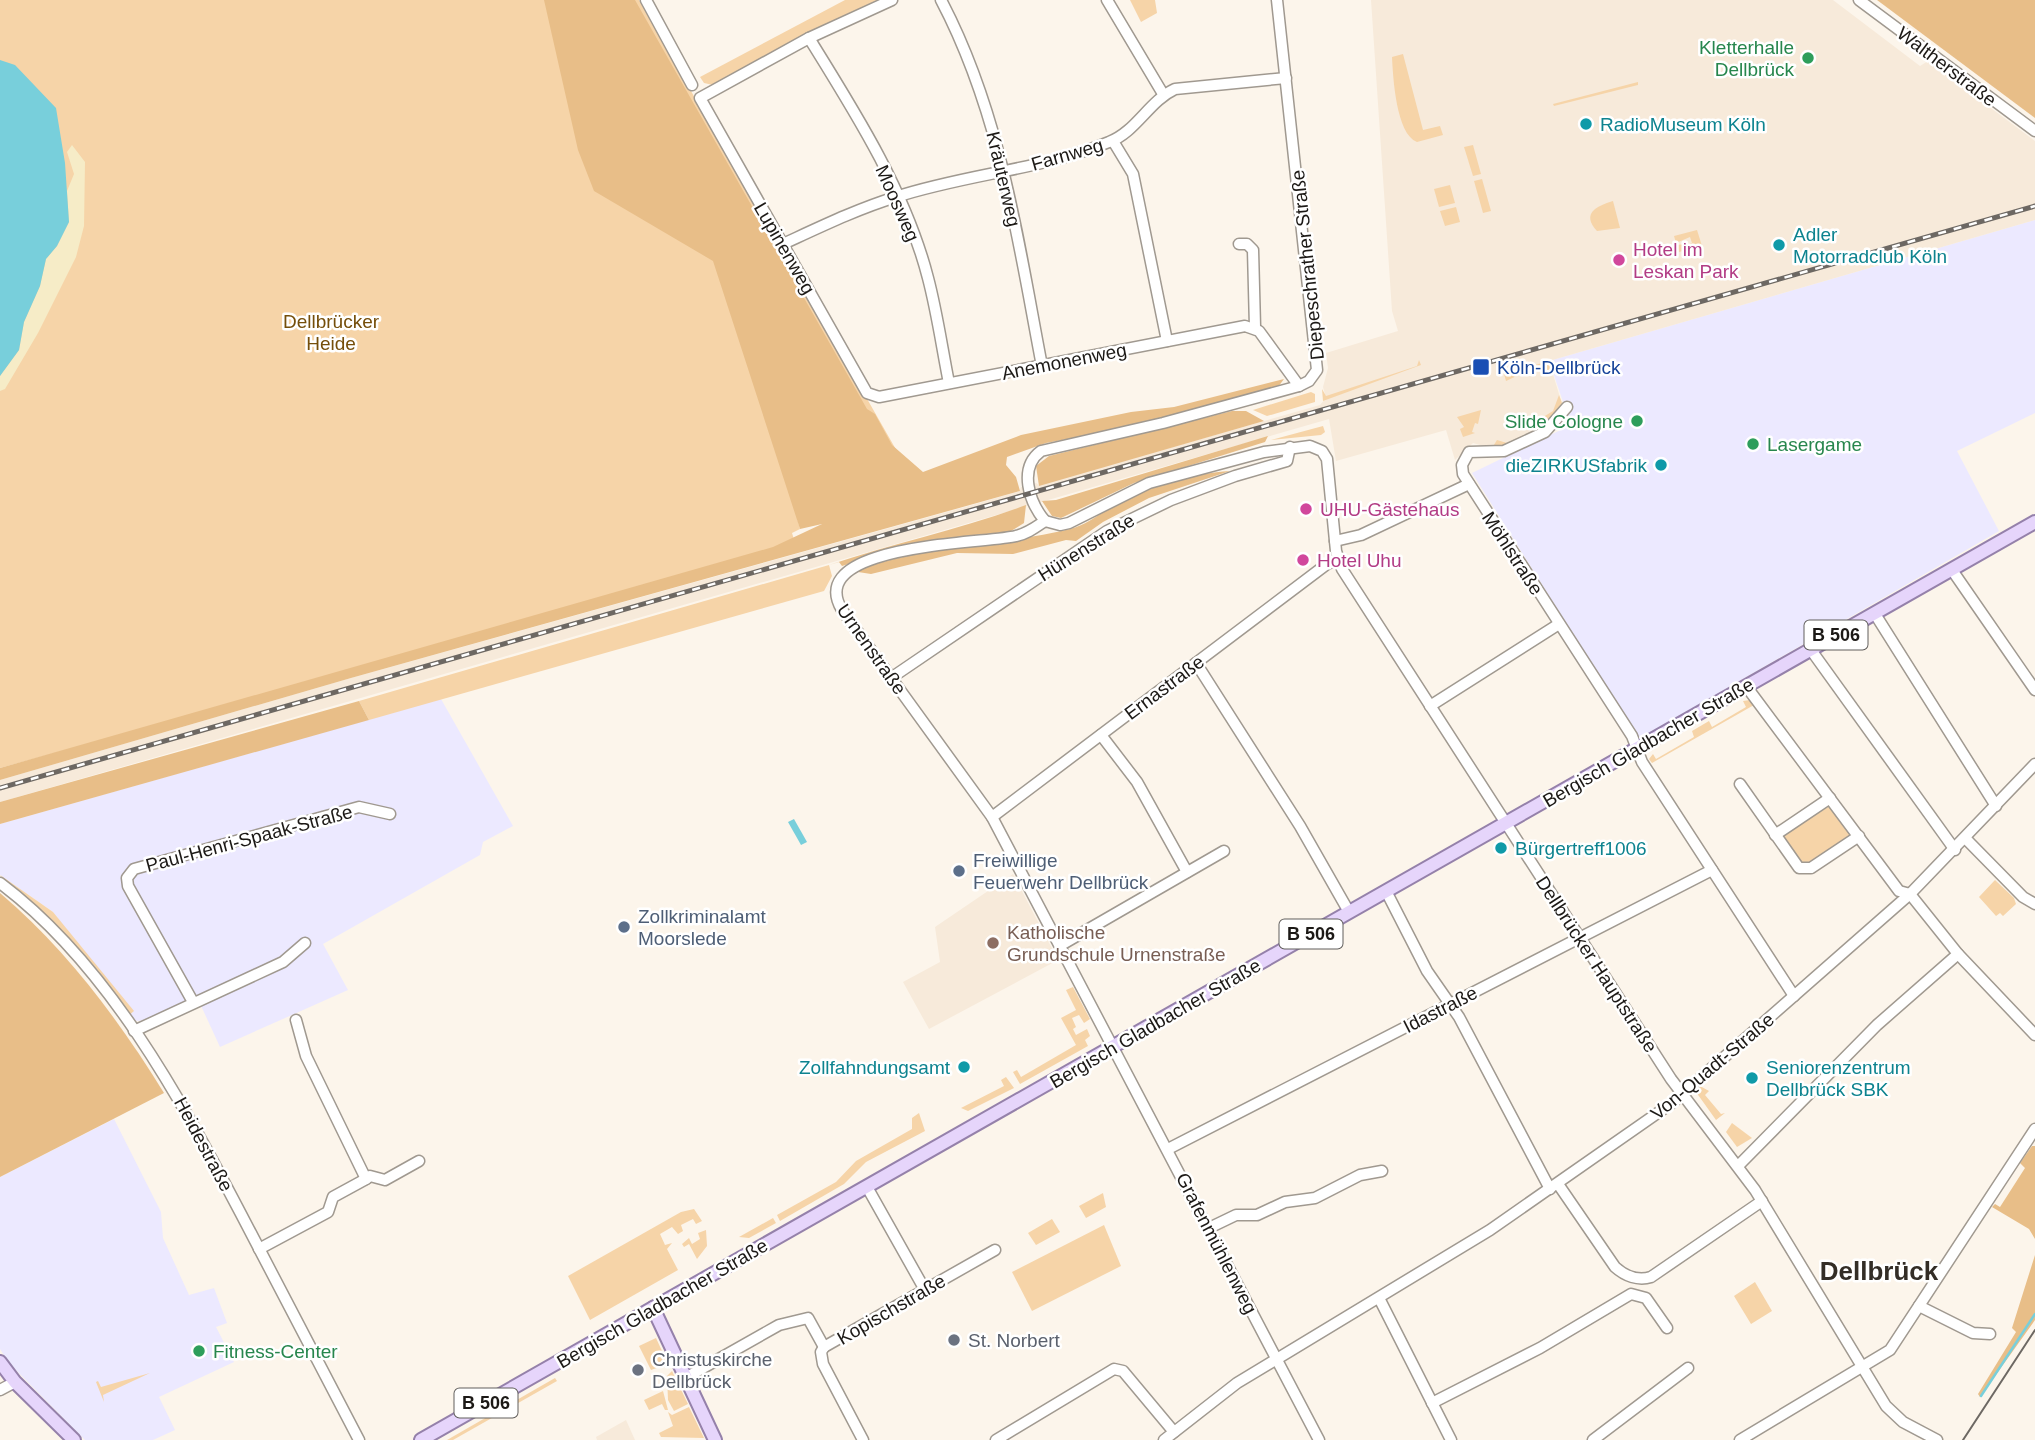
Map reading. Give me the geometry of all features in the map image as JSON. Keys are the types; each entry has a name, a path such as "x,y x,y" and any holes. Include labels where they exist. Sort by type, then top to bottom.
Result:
{"main road":[{"name":"Bergisch Gladbacher Straße","path":"421,1440 2035,522"},
{"path":"653,1308 715,1440"},
{"path":"0,1362 15,1382 74,1440"}],"street":[{"path":"646,0 692,85"},
{"path":"809,38 892,0"},
{"name":"Kräuterweg","path":"941,0 971,65 1004,170 1042,366"},
{"path":"1107,0 1163,94 1197,85 1286,78"},
{"name":"Diepeschrather Straße","path":"1045,521 1034,503 1027,477 1028,466 1041,451 1163,423 1299,386 1314,376 1318,364 1277,0"},
{"name":"Waltherstraße","path":"1859,0 2035,131"},
{"name":"Lupinenweg","path":"809,38 699,98 867,393 873,396"},
{"name":"Moosweg","path":"809,38 854,111 897,197 928,277 948,383"},
{"name":"Farnweg","path":"783,244 897,197 1057,159 1113,141 1143,118 1163,94"},
{"path":"1113,141 1133,174 1167,341"},
{"path":"1239,244 1247,244 1253,250 1255,327 1299,386"},
{"name":"Anemonenweg","path":"873,396 1245,326 1255,327"},
{"path":"1335,541 1361,536 1469,484 1462,465 1469,452 1504,451 1545,432 1567,407"},
{"name":"Urnenstraße","path":"1115,1046 992,817 838,604 837,591 846,573 872,559 913,548 1017,536 1045,521 1060,525 1069,523 1149,484 1290,447 1310,446 1322,451"},
{"name":"Hünenstraße","path":"891,678 1107,531 1171,500 1235,476 1287,461 1290,447"},
{"name":"Dellbrücker Hauptstraße","path":"1322,451 1327,459 1338,560 1682,1094 1739,1165 1861,1368 1894,1415 1937,1440"},
{"name":"Möhlstraße","path":"1469,484 1632,736 1642,762 1794,996"},
{"name":"Ernastraße","path":"992,817 1327,564 1338,560"},
{"path":"1952,570 2035,690"},
{"path":"1875,614 1996,806"},
{"path":"1430,706 1559,624"},
{"path":"1811,650 1955,850"},
{"path":"1196,663 1300,826 1349,912"},
{"path":"1746,686 1899,891 1910,894 1958,954 2035,1035"},
{"path":"1101,735 1137,782 1187,872"},
{"name":"Von-Quadt-Straße","path":"1164,1440 1230,1388 1554,1187 1682,1094 1910,894 1966,839 2035,764"},
{"path":"1740,784 1793,862 1805,869 1859,836"},
{"path":"1775,835 1830,798"},
{"name":"Paul-Henri-Spaak-Straße","path":"193,1002 128,886 127,878 134,869 359,807 390,814"},
{"path":"1966,839 2023,897 2035,904"},
{"path":"1061,945 1224,851"},
{"name":"Idastraße","path":"1168,1149 1712,870"},
{"name":"Heidestraße","path":"0,883 57,936 134,1031 191,1119 359,1440"},
{"path":"1386,891 1427,971 1450,1004 1554,1187 1615,1267 1627,1275 1647,1279 1762,1201"},
{"path":"134,1031 283,962 305,943"},
{"path":"1739,1165 1877,1025 1958,954"},
{"path":"296,1020 306,1056 366,1178"},
{"name":"Grafenmühlenweg","path":"1115,1046 1319,1440"},
{"path":"1740,1440 1890,1350 2035,1129"},
{"path":"259,1249 328,1212 333,1197 366,1178 370,1176 385,1180 419,1161"},
{"path":"1209,1228 1236,1214 1257,1215 1285,1202 1315,1198 1360,1175 1382,1171"},
{"path":"867,1187 925,1290"},
{"name":"Kopischstraße","path":"687,1377 779,1325 797,1320 808,1318 824,1347 995,1250"},
{"path":"1432,1403 1540,1348 1631,1294 1642,1294 1668,1328"},
{"path":"1379,1298 1451,1440"},
{"path":"1919,1306 1973,1333 1990,1335"},
{"path":"824,1347 821,1352 823,1364 863,1440"},
{"path":"1593,1440 1688,1368"},
{"path":"996,1440 1114,1369 1123,1371 1174,1432"},
{"path":"0,1390 15,1382"}],"shaded area":[{"path":"544,0 635,0 867,409 875,414 892,445 923,472 1021,435 1131,412 1174,407 1284,379 1278,387 1152,423 1046,443 1007,457 1006,465 1016,477 1020,491 351,678 0,780 0,768 773,547 822,524 800,529 713,261 594,191 578,150"},
{"path":"1371,0 1833,0 1920,66 1928,61 2035,141 2035,220 1549,361 1562,404 1541,429 1505,446 1491,448 1473,443 1455,460 1446,430 1336,461 1329,419 0,802 0,780 351,678 972,505 1020,491 1021,487 1036,483 1039,485 1320,405 1326,398 1323,387 1328,368 1326,353 1398,331 1392,311"},
{"path":"1877,0 2035,0 2035,118"},
{"path":"2035,220 2035,413 1957,451 1999,531 1639,739 1472,473 1571,425 1549,361"},
{"path":"1232,411 1246,411 1264,421 1039,486 1036,466 1049,456"},
{"path":"1268,436 1265,442 1134,483 1061,518 1052,516 1042,501 1056,500"},
{"path":"1230,471 1149,498 1103,522 1076,541 1066,540 1013,554 957,553 871,574 858,572 860,569 912,555 1070,529 1147,490 1188,477"},
{"path":"1026,505 1024,523 1008,533 925,541 842,566 839,562 829,565 878,550 977,521"},
{"path":"441,699 513,826 483,842 480,855 323,944 348,990 220,1047 197,997 147,1020 137,1021 128,1016 53,912 0,875 0,824"},
{"path":"359,701 369,720 0,824 0,802"},
{"name":"Katholische Grundschule Urnenstraße","path":"1013,874 1058,960 929,1029 903,982 940,962 935,927"},
{"path":"0,893 47,938 90,987 129,1039 164,1093 0,1177"},
{"path":"114,1119 161,1212 163,1238 189,1295 214,1288 227,1323 216,1327 234,1362 159,1397 175,1430 153,1440 85,1440 9,1363 0,1349 0,1177"},
{"path":"2032,1146 2035,1146 2035,1239 2029,1229 1992,1207 1995,1204 2000,1207 2025,1168 2020,1163"},
{"path":"2035,1255 2035,1320 1980,1397 1978,1394 2016,1332 2012,1328"},
{"path":"626,1420 635,1440 597,1440 596,1437"}],"green space":[{"name":"Dellbrücker Heide","path":"0,0 639,0 910,474 797,518 800,529 792,533 797,549 0,768"},
{"path":"845,0 880,0 713,85 704,83 700,77"},
{"path":"1130,0 1155,0 1157,13 1141,22"},
{"path":"1403,54 1423,130 1440,126 1443,135 1417,142 1404,128 1397,104 1392,57"},
{"path":"1638,82 1638,85 1554,106 1553,104"},
{"path":"1473,145 1481,174 1473,176 1464,147"},
{"path":"1482,179 1491,211 1483,213 1474,181"},
{"path":"1450,185 1455,203 1439,207 1434,189"},
{"path":"1613,201 1620,228 1597,231 1590,220 1591,215 1596,208"},
{"path":"1456,207 1460,222 1445,226 1440,211"},
{"path":"1697,230 1702,246 1679,252 1677,245 1692,243 1690,237 1676,243 1674,236"},
{"path":"1419,360 1421,365 1323,401 1322,389 1326,396 1417,366"},
{"path":"1549,361 1552,371 1536,367 1506,381 1504,374"},
{"path":"1311,392 1315,394 1315,402 1267,416 1253,410"},
{"path":"1559,395 1562,403 1543,426 1535,422 1553,411"},
{"path":"1481,410 1478,424 1475,423 1472,432 1475,433 1463,437 1460,429 1464,427 1457,417"},
{"path":"1323,426 1325,432 1321,435 1271,440"},
{"path":"1542,426 1505,446 1492,448 1497,440 1507,443"},
{"path":"829,565 832,576 824,591 369,720 359,701"},
{"path":"1750,700 1754,705 1652,763 1649,759 1653,754 1656,759 1694,737 1692,731 1709,721 1712,727 1746,707 1743,701"},
{"path":"1830,806 1851,835 1848,841 1811,865 1800,865 1783,840 1784,833"},
{"path":"0,875 53,912 134,1011 128,1016"},
{"path":"1995,880 2014,898 2016,904 2003,916 2000,913 1996,916 1979,897"},
{"path":"1073,987 1090,1019 1084,1023 1079,1015 1072,1018 1076,1027 1073,1029 1076,1035 1087,1029 1090,1036 1085,1040 1088,1046 1020,1084 1013,1072 1017,1070 1021,1077 1076,1045 1061,1018 1076,1010 1066,990"},
{"path":"1006,1077 1014,1088 968,1111 961,1108 1004,1086 1001,1080"},
{"path":"1700,1086 1709,1091 1705,1095 1721,1114 1725,1113 1716,1120 1696,1092"},
{"path":"919,1113 925,1131 866,1162 844,1184 780,1221 777,1215 836,1182 856,1161 912,1129 912,1118"},
{"path":"1732,1123 1752,1138 1737,1147 1726,1132"},
{"path":"1103,1193 1106,1207 1086,1218 1079,1206"},
{"path":"694,1209 702,1221 696,1224 693,1219 681,1225 683,1231 678,1234 672,1227 660,1234 665,1245 672,1243 667,1249 678,1270 590,1320 568,1276 681,1212"},
{"path":"773,1218 776,1223 749,1238 739,1237"},
{"path":"1052,1219 1060,1232 1036,1245 1028,1233"},
{"path":"1104,1225 1121,1266 1032,1311 1012,1272"},
{"path":"706,1230 707,1246 697,1259 689,1244 684,1247 682,1244 689,1238 692,1244 700,1239 698,1233"},
{"path":"1755,1282 1772,1311 1751,1324 1734,1296"},
{"path":"656,1338 668,1364 651,1370 639,1346"},
{"path":"672,1371 688,1404 674,1411 668,1400 667,1376"},
{"path":"150,1373 103,1395 104,1402 96,1382 98,1381 101,1387"},
{"path":"555,1378 557,1381 453,1440 447,1440"},
{"path":"663,1391 668,1410 665,1410 662,1404 649,1410 644,1400"},
{"path":"689,1407 704,1438 661,1437 659,1433 673,1426 668,1412 672,1415"}],"sand":[{"path":"72,145 85,162 84,226 76,257 38,333 5,389 0,391 0,376 19,350 24,322 40,286 46,259 57,246 69,222 67,191 74,174 67,152"}],"water":[{"path":"0,60 15,65 56,108 65,163 69,222 57,246 46,259 40,286 24,322 19,350 0,376"},
{"path":"794,819 807,842 801,845 788,822"}],"waterway":[{"path":"1981,1396 2035,1314"}],"tram line":[{"path":"1963,1440 2035,1330"}],"railway":[{"path":"0,788 2035,206"}],"place":[{"name":"Kletterhalle Dellbrück","path":"1808,58"},
{"name":"RadioMuseum Köln","path":"1586,124"},
{"name":"Adler Motorradclub Köln","path":"1779,245"},
{"name":"Hotel im Leskan Park","path":"1619,260"},
{"name":"Köln-Dellbrück","path":"1481,367"},
{"name":"Slide Cologne","path":"1637,421"},
{"name":"Lasergame","path":"1753,444"},
{"name":"dieZIRKUSfabrik","path":"1661,465"},
{"name":"UHU-Gästehaus","path":"1306,509"},
{"name":"Hotel Uhu","path":"1303,560"},
{"name":"Bürgertreff1006","path":"1501,848"},
{"name":"Freiwillige Feuerwehr Dellbrück","path":"959,871"},
{"name":"Zollkriminalamt Moorslede","path":"624,927"},
{"name":"Katholische Grundschule Urnenstraße","path":"993,943"},
{"name":"Zollfahndungsamt","path":"964,1067"},
{"name":"Seniorenzentrum Dellbrück SBK","path":"1752,1078"},
{"name":"St. Norbert","path":"954,1340"},
{"name":"Fitness-Center","path":"199,1351"},
{"name":"Christuskirche Dellbrück","path":"638,1370"}],"district":[{"name":"Dellbrück","path":"1879,1271"}]}
